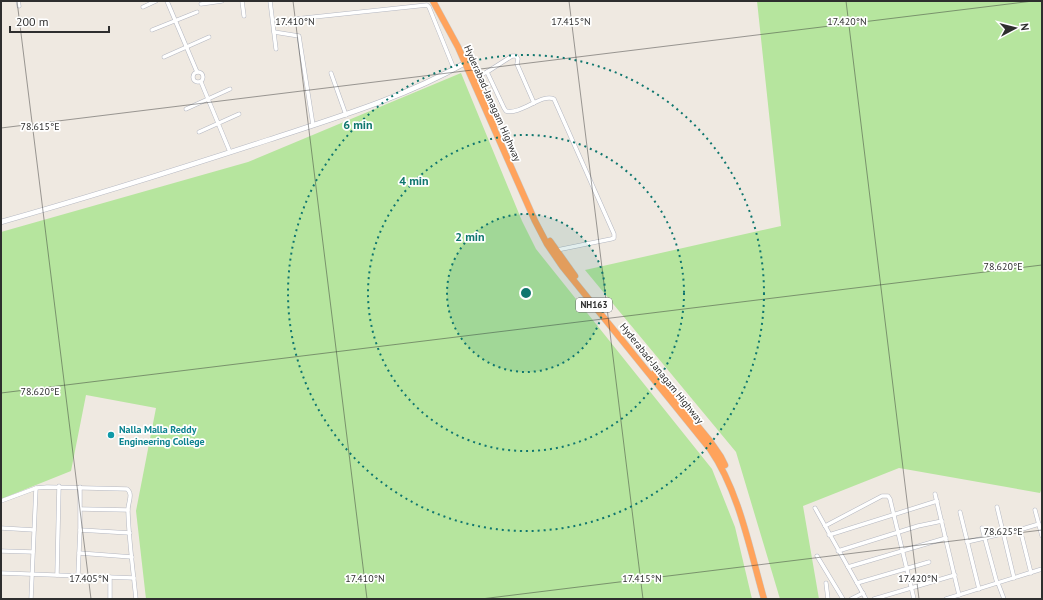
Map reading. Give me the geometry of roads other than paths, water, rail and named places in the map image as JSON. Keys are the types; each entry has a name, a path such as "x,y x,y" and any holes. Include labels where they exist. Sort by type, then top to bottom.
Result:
{"highway":[{"name":"Hyderabad-Janagam Highway","path":"433,1 474,78 535,220 547,244 562,266 721,464 732,490 764,599"},
{"name":"Hyderabad-Janagam Highway","path":"437,1 540,222 557,250 564,261 721,457 730,476 742,509 768,599"}],"street":[{"path":"18,1 19,6"},
{"path":"143,7 156,1"},
{"path":"167,1 197,72 200,72 204,76 201,82 230,152"},
{"path":"201,4 222,1"},
{"path":"242,1 244,16"},
{"path":"270,1 276,49"},
{"path":"295,19 426,5 429,7 454,69"},
{"path":"152,30 197,12"},
{"path":"274,32 294,35 300,38 312,125"},
{"path":"164,57 209,37"},
{"path":"474,78 487,72 512,56 516,56 518,60 517,64 534,103"},
{"path":"1,222 61,205 346,115 402,94 465,63"},
{"path":"197,72 193,76 194,79 201,82"},
{"path":"487,72 506,111 514,112 549,98 554,99 614,234 614,238 611,239 557,250"},
{"path":"331,73 346,115"},
{"path":"186,109 230,89"},
{"path":"199,132 239,114"},
{"path":"57,575 58,486"},
{"path":"1,501 36,488 58,486 126,489 130,491 128,510 136,599"},
{"path":"78,575 81,509 80,487"},
{"path":"31,599 36,488"},
{"path":"935,494 959,595"},
{"path":"825,526 885,496 888,496 890,499 910,588 914,599"},
{"path":"829,535 937,501"},
{"path":"997,507 1014,578"},
{"path":"815,508 866,599"},
{"path":"81,509 128,510"},
{"path":"1035,510 1042,536"},
{"path":"960,512 979,589"},
{"path":"838,551 897,532 942,521"},
{"path":"967,542 1039,524"},
{"path":"1,528 34,530"},
{"path":"982,528 1004,599"},
{"path":"80,530 130,533"},
{"path":"1019,530 1031,573"},
{"path":"848,567 946,538"},
{"path":"1,551 33,552"},
{"path":"79,553 132,557"},
{"path":"817,556 843,599"},
{"path":"857,583 929,562"},
{"path":"946,599 1031,573 1042,568"},
{"path":"1,573 134,578"},
{"path":"874,599 954,575"},
{"path":"110,577 110,599"},
{"path":"826,583 828,599"},
{"path":"851,599 863,594"}],"place":[{"name":"Nalla Malla Reddy Engineering College","path":"111,435"}]}
